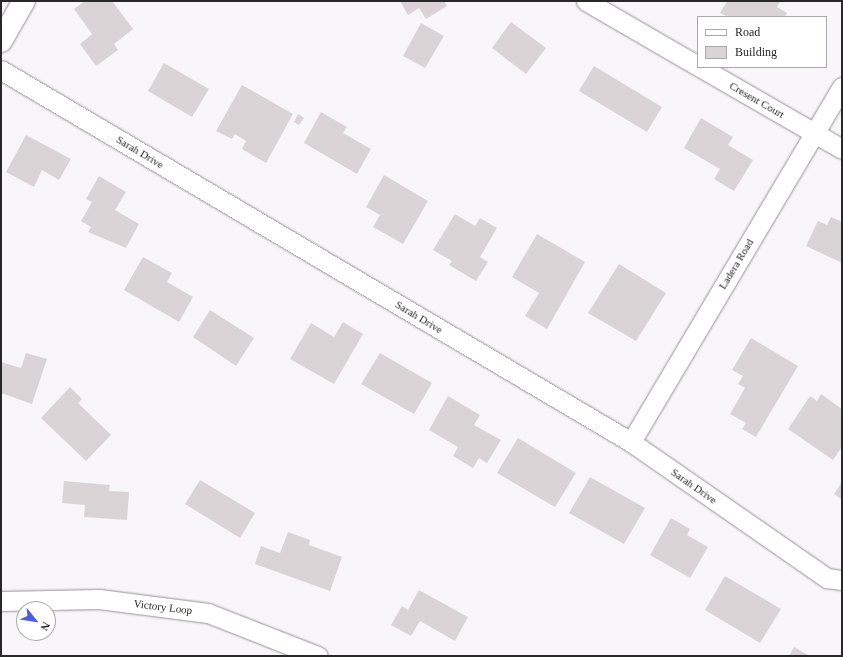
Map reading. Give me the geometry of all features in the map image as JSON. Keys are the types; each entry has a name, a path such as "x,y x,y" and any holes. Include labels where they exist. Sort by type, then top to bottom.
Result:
{"street":[{"path":"1,40 24,1"},
{"name":"Cresent Court","path":"586,1 697,65"},
{"name":"Cresent Court","path":"702,68 842,149"},
{"name":"Sarah Drive","path":"1,70 631,442 834,579"},
{"name":"Ladera Road","path":"631,442 842,87"},
{"name":"Victory Loop","path":"1,601 99,599 208,613 318,656"}],"building":[{"path":"85,1 112,1 133,29 114,44 118,50 96,66 80,44 92,34 74,9"},
{"path":"400,1 444,1 447,6 426,19 419,8 408,15"},
{"path":"727,1 781,1 777,7 787,13 786,16 726,16 720,13"},
{"path":"511,22 546,48 526,74 492,48"},
{"path":"421,23 444,36 425,68 403,56"},
{"path":"164,63 209,89 192,117 148,91"},
{"path":"594,66 662,107 647,132 579,91"},
{"path":"242,85 293,114 266,163 242,149 246,141 235,134 232,139 216,131"},
{"path":"321,112 347,127 343,133 371,149 357,174 304,143"},
{"path":"298,114 304,118 299,125 294,122"},
{"path":"701,118 733,137 728,145 753,160 734,191 714,179 720,169 684,148"},
{"path":"26,135 71,159 59,180 42,170 34,187 6,172"},
{"path":"384,175 428,201 403,244 373,227 380,215 366,207"},
{"path":"99,176 126,192 115,210 139,224 126,248 88,232 91,227 81,221 92,202 86,199"},
{"path":"455,214 475,226 480,218 497,228 480,257 488,262 476,281 449,265 452,261 433,250"},
{"path":"831,217 842,222 842,263 806,246 818,221 827,225"},
{"path":"537,234 585,262 547,329 525,316 539,293 512,277"},
{"path":"143,257 172,273 167,282 193,297 179,322 124,290"},
{"path":"619,264 666,293 636,341 588,313"},
{"path":"210,310 254,338 236,366 193,337"},
{"path":"343,322 363,334 334,384 290,359 311,323 334,337"},
{"path":"751,338 798,366 756,437 742,429 746,423 730,414 745,388 738,384 743,376 732,370"},
{"path":"26,353 47,359 32,404 1,393 1,362 21,368"},
{"path":"380,353 432,383 414,414 361,384"},
{"path":"70,387 82,399 78,403 111,435 86,461 41,418"},
{"path":"821,394 842,409 842,447 833,460 788,429 810,396 817,401"},
{"path":"448,396 480,415 474,425 501,440 487,463 479,458 473,468 453,456 458,447 429,430"},
{"path":"518,438 576,473 555,507 497,473"},
{"path":"590,477 645,508 624,544 569,513"},
{"path":"200,480 255,513 240,538 185,504"},
{"path":"64,481 110,485 109,491 129,492 127,520 84,517 85,505 62,503"},
{"path":"842,482 842,500 834,494"},
{"path":"671,518 690,529 687,535 708,547 690,578 650,555"},
{"path":"288,532 310,540 309,545 342,557 330,591 255,564 261,546 280,553"},
{"path":"725,576 781,609 760,643 705,610"},
{"path":"419,590 468,617 455,641 420,621 411,636 391,625 402,606 408,610"},
{"path":"794,647 810,656 789,656"}]}
